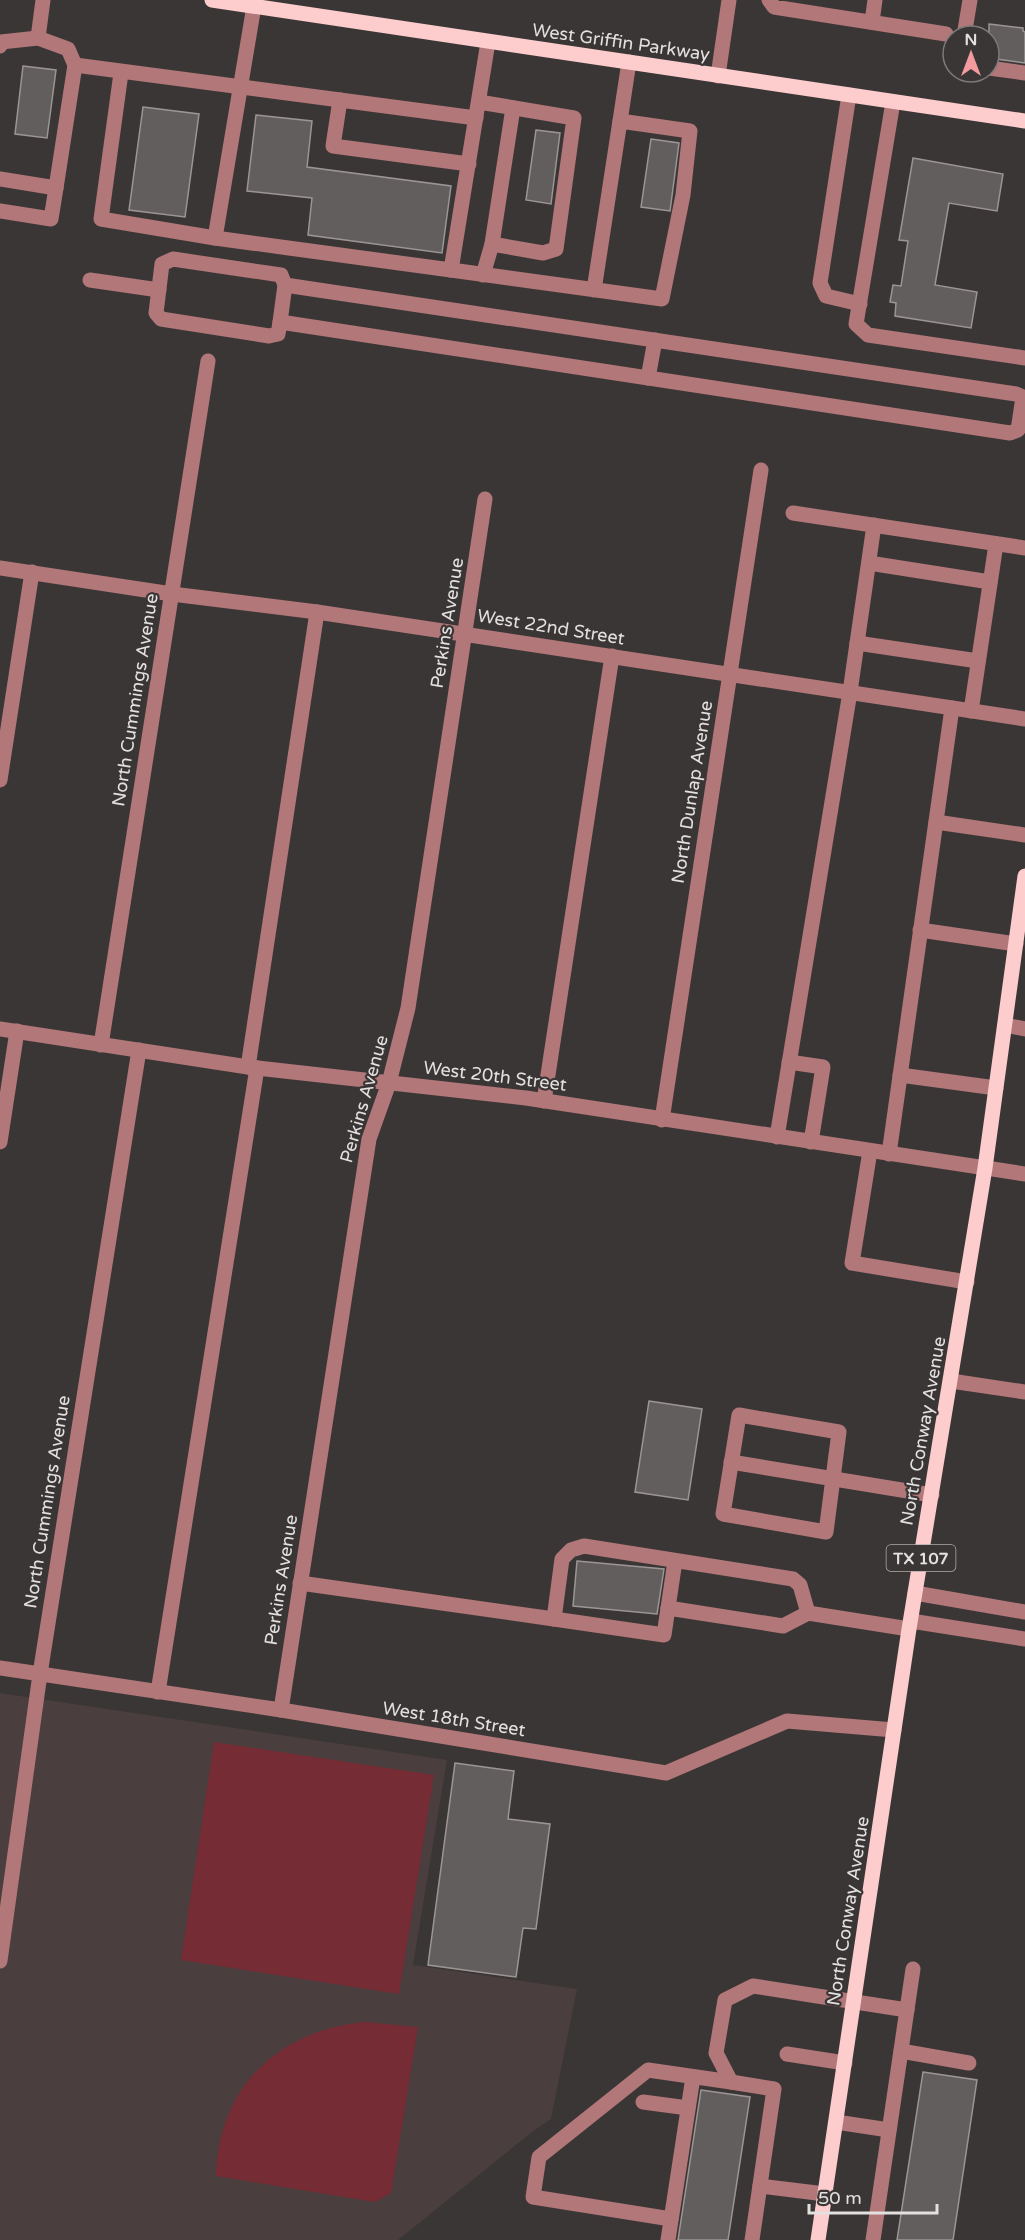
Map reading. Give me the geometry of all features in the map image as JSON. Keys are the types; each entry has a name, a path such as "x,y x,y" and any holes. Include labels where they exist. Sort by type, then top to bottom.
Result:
{"main road":[{"name":"West Griffin Parkway","path":"212,0 1025,122"},
{"name":"North Conway Avenue","path":"818,2240 915,1593 968,1282 1005,1026 1019,961 1016,944 1024,884"}],"street":[{"path":"38,38 43,0"},
{"path":"718,76 729,0"},
{"path":"769,0 774,7 941,33"},
{"path":"872,22 875,0"},
{"path":"966,24 970,0"},
{"path":"215,238 254,6"},
{"path":"0,46 2,42 38,38 68,49 75,65 51,219 0,210"},
{"path":"451,270 488,42"},
{"path":"594,290 629,62"},
{"path":"75,65 476,118"},
{"path":"1001,70 1025,73"},
{"path":"122,73 101,219 215,238 662,299 683,195 690,131 620,121"},
{"path":"849,95 820,283 825,296 860,304"},
{"path":"340,100 333,146 469,164"},
{"path":"479,102 574,118 556,249 543,253 492,244"},
{"path":"893,102 856,324 868,335 1025,358"},
{"path":"483,275 492,244 513,108"},
{"path":"0,179 56,188"},
{"path":"173,259 281,275 285,285 278,334 269,336 161,319 156,313 159,290 162,264 173,259"},
{"path":"90,280 159,290"},
{"path":"280,322 1010,434 1018,430 1023,410 1023,397 1016,394 285,285"},
{"path":"648,378 655,340"},
{"name":"North Cummings Avenue","path":"101,1045 208,361"},
{"name":"North Dunlap Avenue","path":"662,1120 761,470"},
{"name":"Perkins Avenue","path":"281,1710 369,1139 389,1083 408,1008 485,499"},
{"path":"793,513 1025,548"},
{"path":"777,1137 850,692 874,525"},
{"path":"971,711 996,544"},
{"path":"869,563 990,582"},
{"name":"West 22nd Street","path":"0,567 172,594 465,634 1025,720"},
{"path":"0,780 32,573"},
{"path":"158,1692 253,1067 317,612"},
{"path":"857,643 978,661"},
{"path":"544,1101 612,656"},
{"path":"889,1154 952,708"},
{"path":"936,822 1025,835"},
{"path":"921,930 1016,944"},
{"path":"1005,1026 1025,1029"},
{"name":"West 20th Street","path":"0,1029 253,1067 476,1091 1025,1174"},
{"path":"0,1142 17,1031"},
{"name":"North Cummings Avenue","path":"0,1961 5,1887 139,1050"},
{"path":"789,1062 823,1067 812,1142"},
{"path":"900,1075 996,1088"},
{"path":"870,1151 852,1263 968,1282"},
{"path":"951,1381 1025,1392"},
{"path":"739,1415 839,1432 826,1532 723,1514 731,1462 739,1415"},
{"path":"731,1462 932,1495"},
{"path":"554,1619 562,1559 571,1550 584,1546 793,1579 800,1586 808,1613"},
{"path":"300,1583 664,1635 675,1561"},
{"path":"915,1593 1025,1612"},
{"path":"668,1608 783,1626 808,1613 1025,1639"},
{"name":"West 18th Street","path":"0,1668 281,1710 666,1773 787,1721 894,1730"},
{"path":"873,2240 913,1969"},
{"path":"731,2082 716,2053 725,2000 753,1986 907,2010"},
{"path":"901,2051 969,2063"},
{"path":"788,2054 845,2063"},
{"path":"671,2219 533,2197 539,2157 648,2070 774,2089 752,2240"},
{"path":"668,2240 693,2077"},
{"path":"644,2102 688,2108"},
{"path":"836,2122 889,2130"},
{"path":"760,2186 825,2194"}],"shaded area":[{"path":"0,1693 447,1760 413,1965 577,1989 551,2119 398,2240 0,2240"},
{"path":"214,1742 434,1775 399,1994 181,1960"},
{"path":"364,2022 418,2027 391,2193 375,2202 216,2176 219,2144 228,2116 241,2091 258,2069 279,2051 304,2037"}],"building":[{"path":"1001,25 1023,28 1025,63 1001,60"},
{"path":"23,66 56,70 47,138 15,134"},
{"path":"143,107 199,114 185,217 129,210"},
{"path":"256,115 312,121 307,167 451,186 442,253 308,235 312,198 247,191"},
{"path":"536,130 560,133 551,204 526,200"},
{"path":"651,139 679,143 670,211 641,207"},
{"path":"913,158 1003,174 997,211 949,203 935,285 977,292 971,328 895,316 896,303 890,302 893,285 901,286 908,241 899,240"},
{"path":"649,1401 702,1409 688,1500 635,1492"},
{"path":"577,1561 664,1569 657,1614 573,1606"},
{"path":"455,1763 514,1771 508,1819 550,1824 536,1929 523,1928 516,1977 428,1965"},
{"path":"923,2072 977,2080 953,2240 897,2240"},
{"path":"701,2090 750,2097 728,2240 678,2240"}]}
